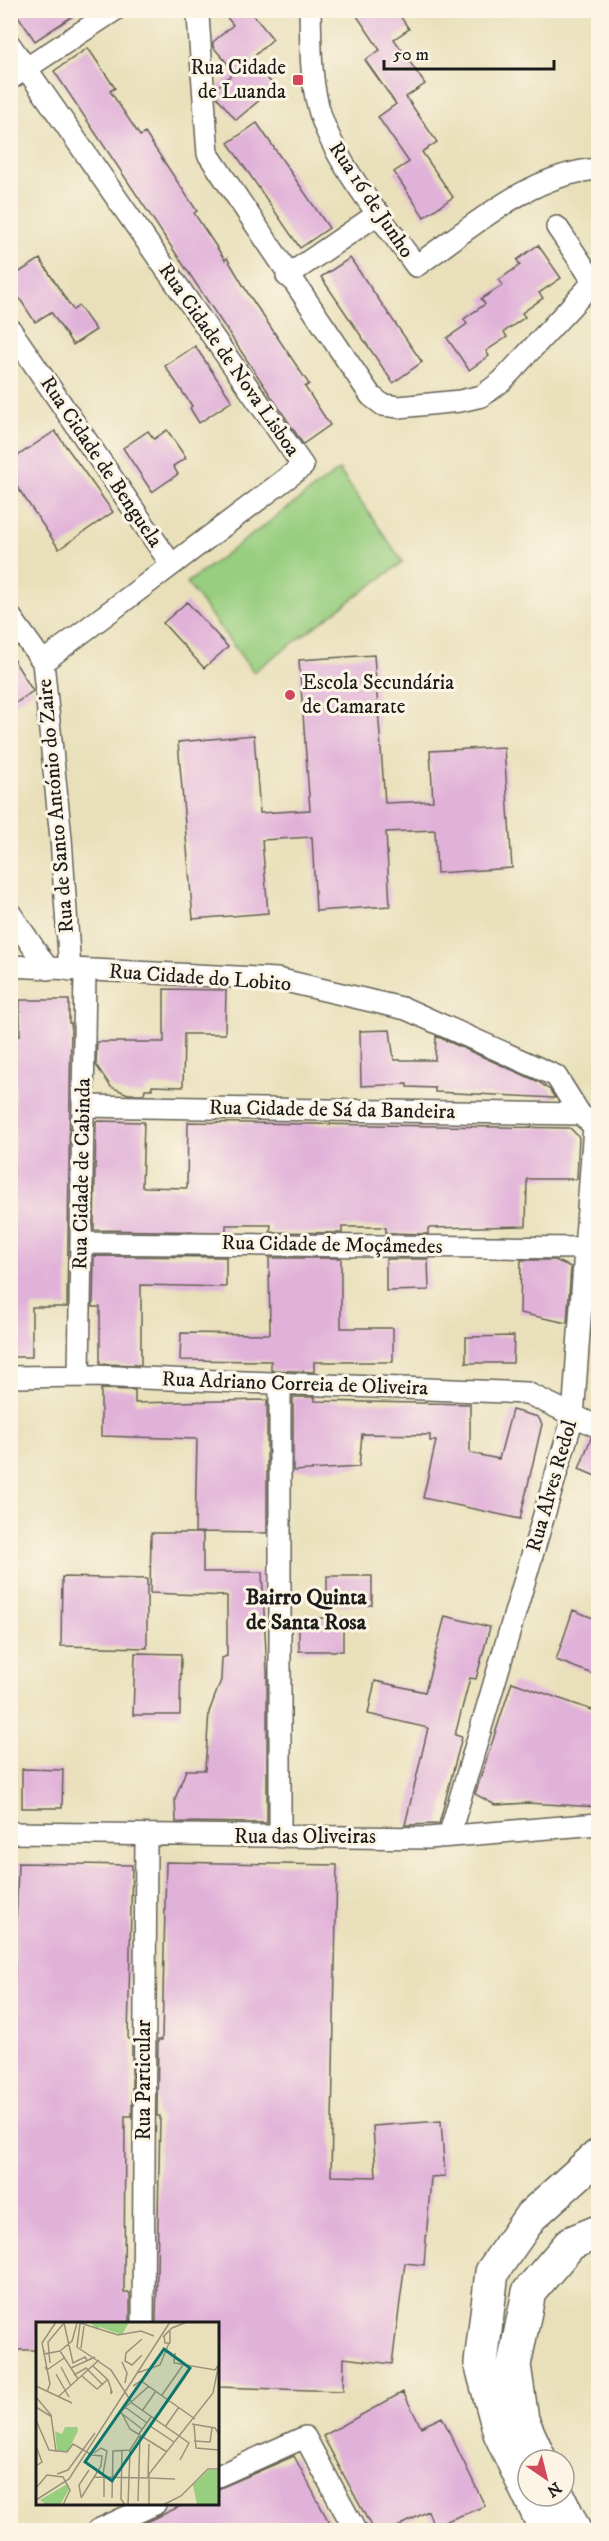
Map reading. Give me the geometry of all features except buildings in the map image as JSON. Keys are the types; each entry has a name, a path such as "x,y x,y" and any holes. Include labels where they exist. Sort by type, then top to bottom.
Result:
{"highway":[{"path":"516,2467 500,2433 481,2363 492,2272 531,2216 598,2156"},
{"path":"535,2448 522,2420 514,2365 529,2292 571,2243 598,2232"},
{"path":"536,2508 546,2530"},
{"path":"564,2508 574,2530"}],"street":[{"path":"18,74 115,10"},
{"name":"Rua 16 de Junho","path":"310,10 313,79 324,127 335,151 416,266 534,186 551,178 592,169"},
{"path":"198,16 208,154 287,276 371,396 383,405 399,407 460,401 482,396 502,381 590,286 590,276 557,227"},
{"name":"Rua Cidade de Nova Lisboa","path":"10,45 18,74 303,466 43,662"},
{"path":"287,276 379,213"},
{"name":"Rua Cidade de Benguela","path":"10,329 171,564"},
{"name":"Rua de Santo António do Zaire","path":"10,616 43,662 77,971"},
{"path":"10,913 48,969"},
{"name":"Rua Cidade do Lobito","path":"10,966 277,979 406,1009 556,1076 591,1123"},
{"name":"Rua Cidade de Cabinda","path":"77,971 83,1106 79,1376"},
{"name":"Rua Cidade de Sá da Bandeira","path":"83,1106 591,1123"},
{"name":"Rua Alves Redol","path":"448,1836 573,1417 591,1123"},
{"name":"Rua Cidade de Moçâmedes","path":"81,1243 584,1248"},
{"name":"Rua Adriano Correia de Oliveira","path":"10,1377 79,1376 280,1382 527,1393 598,1427"},
{"path":"280,1382 280,1837"},
{"name":"Rua das Oliveiras","path":"10,1833 146,1837 448,1836 598,1824"},
{"name":"Rua Particular","path":"143,2322 146,1837"},
{"path":"219,2476 305,2437 355,2530"},
{"path":"98,2530 146,2505"}],"green space":[{"path":"339,470 403,562 253,672 187,583"}],"place":[{"name":"Rua Cidade de Luanda","path":"298,80"},
{"name":"Escola Secundária de Camarate","path":"290,695"}],"district":[{"name":"Bairro Quinta de Santa Rosa","path":"306,1610"}]}
